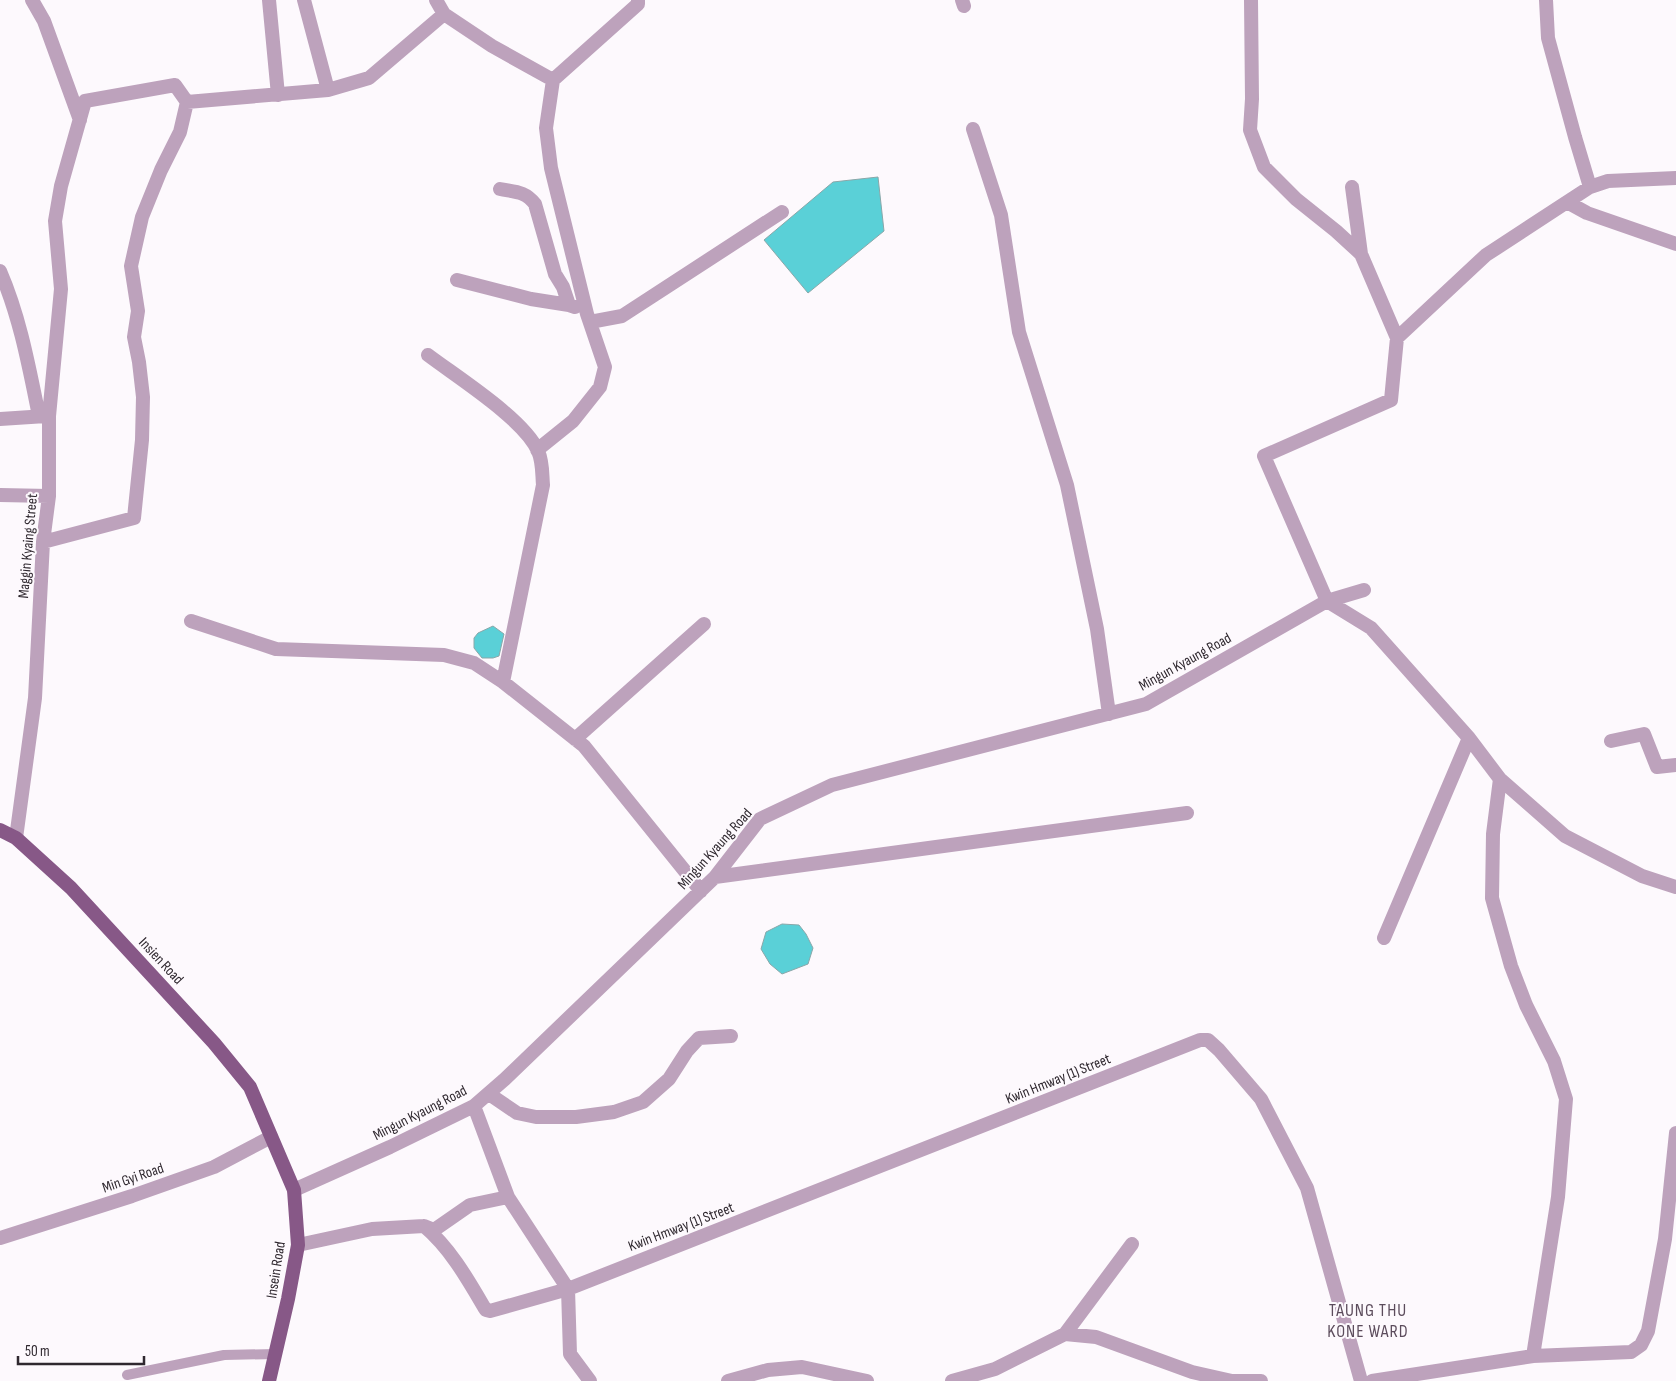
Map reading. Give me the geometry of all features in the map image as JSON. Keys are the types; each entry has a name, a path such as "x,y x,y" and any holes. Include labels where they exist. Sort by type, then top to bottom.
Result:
{"main road":[{"name":"Insien Road","path":"0,830 16,838 71,888 214,1043 250,1087 271,1137"},
{"name":"Insein Road","path":"269,1381 298,1245 294,1190 271,1137"}],"street":[{"path":"32,0 44,21 80,120"},
{"path":"269,0 278,95"},
{"path":"304,0 328,90"},
{"path":"436,0 444,14 492,46 553,80"},
{"path":"537,450 573,421 600,388 605,367 588,318 551,168 546,128 553,80 638,4 638,0"},
{"path":"1254,0 1250,130 1264,167 1296,199 1361,254"},
{"path":"1546,0 1548,38 1590,187"},
{"path":"187,102 328,90 369,78 444,14"},
{"path":"0,419 44,416 61,290 55,221 61,186 85,101 175,85 187,102 180,132 161,170 142,217 131,266 138,311 134,337 143,397 142,440 134,518 43,542"},
{"path":"973,129 1001,215 1019,332 1067,486 1097,629 1109,714"},
{"path":"1397,338 1486,255 1590,187 1608,181 1676,178"},
{"path":"1352,187 1361,254 1397,338 1391,400 1264,456 1327,602 1371,628 1469,738 1500,779 1565,836 1642,876 1676,887"},
{"path":"500,189 524,193 535,204 555,274 563,287 569,304"},
{"path":"1567,202 1587,213 1676,244"},
{"path":"456,280 532,299 569,304 588,318 622,316 782,212"},
{"name":"Maggin Kyaing Street","path":"0,271 10,296 44,416 49,496 43,542 35,698 16,838"},
{"path":"428,355 509,416 527,435 537,450 542,465 543,485 503,682"},
{"path":"0,495 49,496"},
{"name":"Mingun Kyaung Road","path":"294,1190 390,1147 474,1106 489,1094 715,877 760,819 832,785 1146,704 1327,602 1364,590"},
{"path":"191,621 276,650 444,655 474,663 503,682 575,739 590,754 701,891"},
{"path":"575,739 704,624"},
{"path":"1611,741 1644,734 1657,767 1676,765"},
{"path":"1384,938 1469,738"},
{"path":"1500,779 1493,834 1492,898 1511,966 1526,1005 1554,1061 1566,1100 1558,1197 1533,1356"},
{"path":"715,877 1187,813"},
{"path":"489,1094 517,1113 536,1117 576,1117 614,1112 643,1102 669,1079 687,1051 699,1038 731,1036"},
{"name":"Kwin Hmway (1) Street","path":"568,1289 1200,1040 1208,1040 1219,1050 1260,1099 1307,1188 1361,1381"},
{"path":"474,1106 508,1197 568,1289 570,1354 590,1381"},
{"path":"1372,1381 1533,1356 1631,1352 1641,1345 1648,1331 1672,1210 1676,1133"},
{"name":"Min Gyi Road","path":"0,1238 132,1196 214,1166 271,1137"},
{"path":"298,1245 372,1229 424,1226 434,1230 470,1205 508,1197"},
{"path":"424,1226 439,1239 470,1283 486,1310 490,1311 527,1302 568,1289"},
{"path":"952,1381 996,1370 1065,1334 1132,1244"},
{"path":"1065,1334 1096,1337 1191,1377 1262,1381"},
{"path":"728,1381 768,1370 802,1367 867,1381"}],"lane":[{"path":"127,1375 224,1355 275,1354"}],"building":[{"path":"878,177 884,231 808,293 764,240 833,182"},
{"path":"493,626 504,634 499,656 482,658 474,648 474,638 478,633"},
{"path":"782,924 799,925 813,948 808,964 782,974 770,964 761,949 766,932"}],"district":[{"name":"TAUNG THU KONE WARD","path":"1368,1320"}]}
